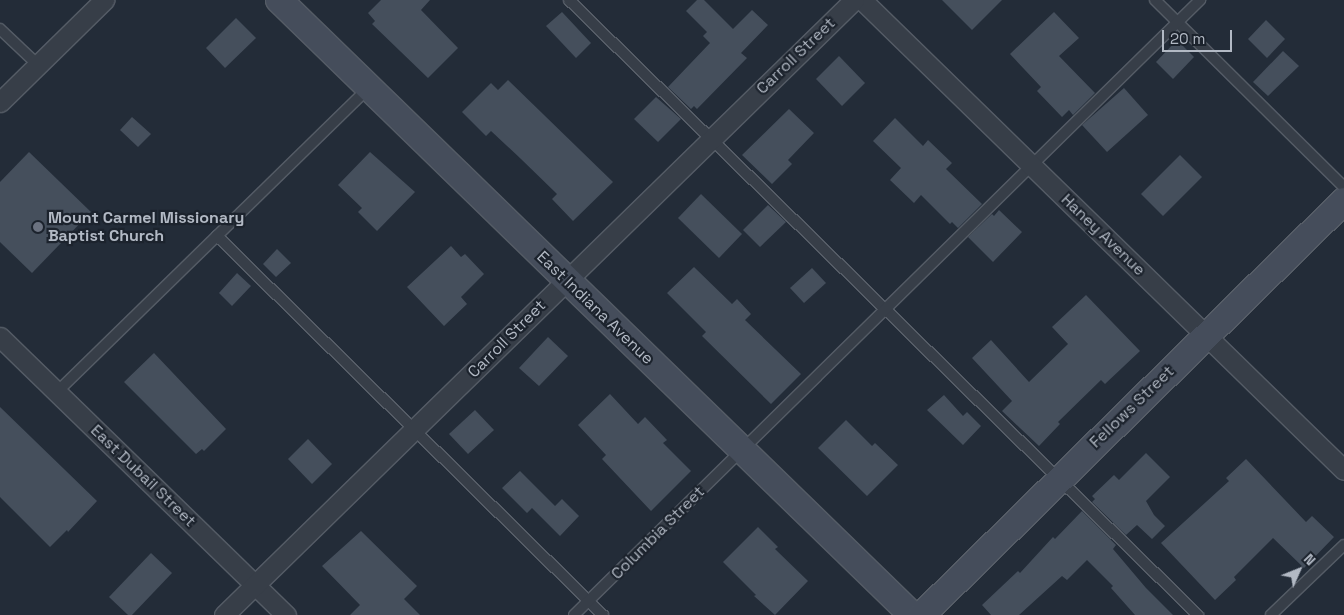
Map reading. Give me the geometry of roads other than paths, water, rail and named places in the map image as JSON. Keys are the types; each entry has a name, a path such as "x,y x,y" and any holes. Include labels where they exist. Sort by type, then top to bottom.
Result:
{"street":[{"path":"0,102 104,0"},
{"name":"East Indiana Avenue","path":"278,0 912,615"},
{"name":"Carroll Street","path":"224,615 854,0"},
{"name":"Haney Avenue","path":"862,0 1344,470"},
{"name":"Fellows Street","path":"922,615 1344,201"},
{"name":"East Dubail Street","path":"0,337 286,615"}],"lane":[{"path":"569,0 1198,615"},
{"path":"1155,0 1344,187"},
{"name":"Columbia Street","path":"574,615 1200,0"},
{"path":"0,29 38,65"},
{"path":"57,392 368,88"},
{"path":"218,236 603,615"},
{"path":"1271,615 1344,545"}],"place":[{"name":"Mount Carmel Missionary Baptist Church","path":"38,227"}]}
